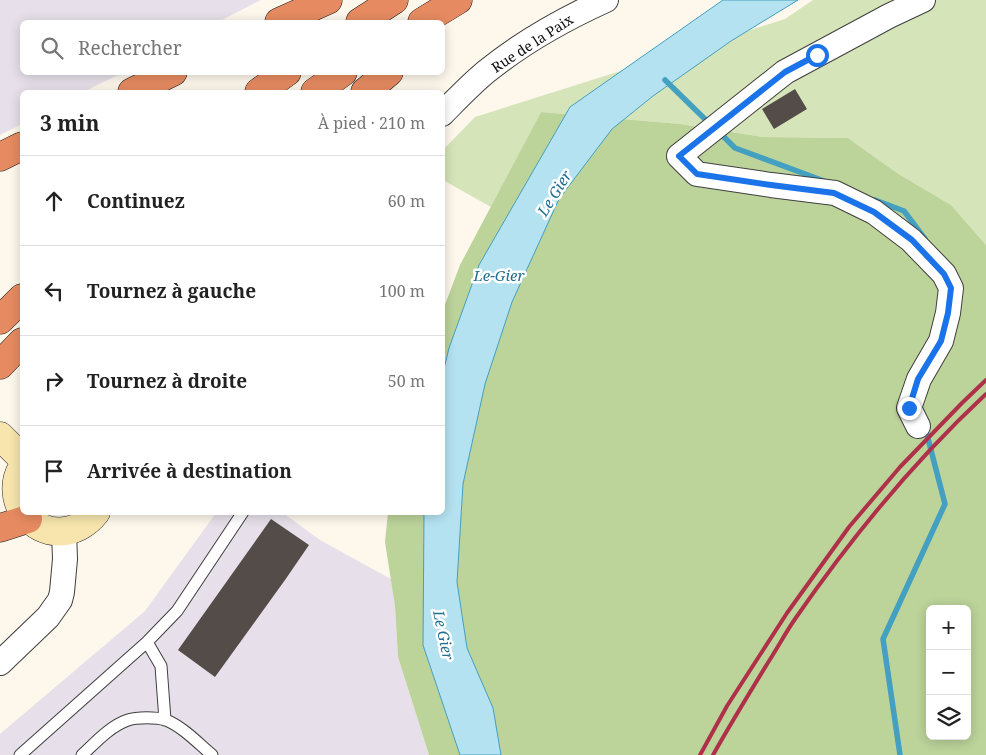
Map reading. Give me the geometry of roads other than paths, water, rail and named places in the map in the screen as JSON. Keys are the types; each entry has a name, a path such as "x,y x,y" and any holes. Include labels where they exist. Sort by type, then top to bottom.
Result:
{"highway":[{"path":"284,20 328,0"},
{"path":"363,20 394,0"},
{"path":"425,20 458,0"},
{"path":"445,20 458,0"},
{"path":"136,90 167,75"},
{"path":"262,90 283,75"},
{"path":"319,90 339,75"},
{"path":"367,90 385,75"},
{"path":"0,158 20,147"},
{"path":"0,320 20,300"},
{"path":"0,364 20,344"},
{"path":"0,528 23,515"}],"main road":[{"path":"20,472 17,484 17,496 20,503"},
{"path":"26,515 45,530 64,532 78,528 90,521 94,515"}],"street":[{"name":"Rue de la Paix","path":"445,111 486,72 511,54 542,33 606,0"},
{"path":"918,426 909,408 918,379 941,341 948,313 951,288 944,274 912,240 874,212 834,193 697,174 679,156 785,72 889,16 923,0"},
{"path":"0,663 48,617 60,600 65,559 64,532"}],"lane":[{"path":"20,755 147,642 177,611 241,515"},
{"path":"147,642 161,666 165,720"},
{"path":"82,755 112,729 128,720 144,717 165,720 183,731 212,755"}],"water":[{"name":"Le-Gier","path":"723,0 798,0 731,41 653,96 612,129 559,199 512,302 485,384 463,484 457,582 467,648 493,708 501,755 460,755 423,645 424,515 445,515 445,365 449,348 479,265 570,107"}],"waterway":[{"path":"665,80 710,124"},
{"path":"719,132 735,148 824,181"},
{"path":"875,200 904,211 925,239"},
{"path":"900,755 883,639 945,504 925,427"}],"railway":[{"path":"700,755 727,706 787,613 849,527 900,467 986,380"},
{"path":"713,755 792,624 838,559 909,473 986,394"}],"water label":[{"name":"Le Gier","path":"554,193"},
{"name":"Le Gier","path":"444,635"}]}
